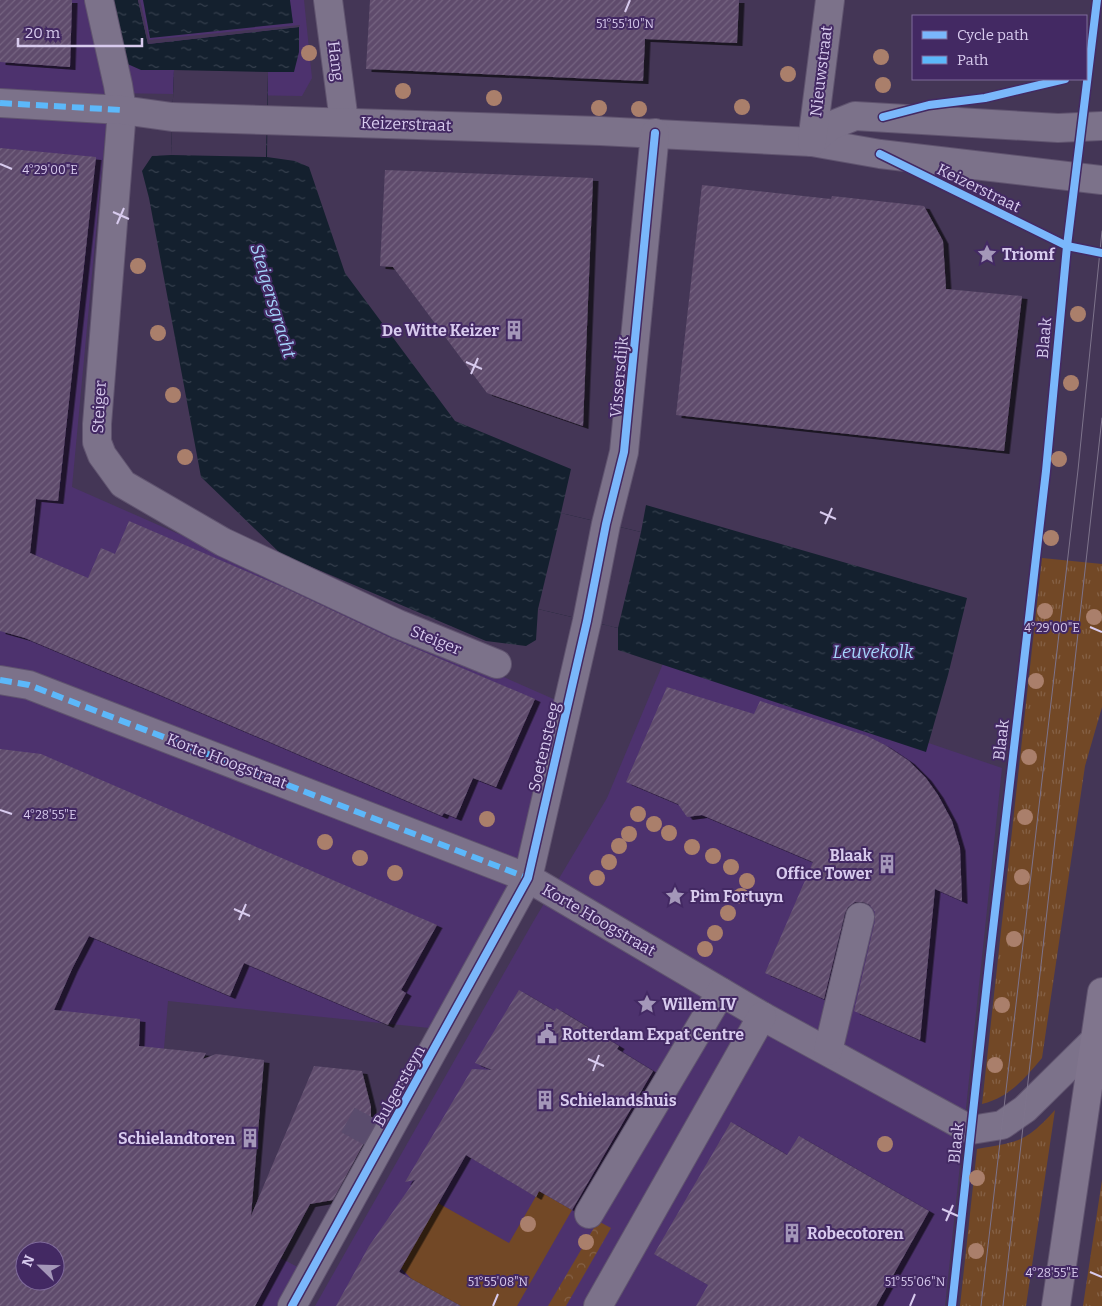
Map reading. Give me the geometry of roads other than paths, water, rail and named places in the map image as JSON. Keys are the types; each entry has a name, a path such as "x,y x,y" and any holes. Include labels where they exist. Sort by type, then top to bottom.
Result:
{"main road":[{"path":"1056,1306 1102,992"}],"street":[{"name":"Steiger","path":"99,0 122,110 97,424 97,442 111,470 123,484 223,542 398,624 497,664"},
{"name":"Hang","path":"328,0 344,122"},
{"name":"Nieuwstraat","path":"812,142 830,0"},
{"name":"Keizerstraat","path":"0,103 122,110 172,117 656,133 812,142 880,154 1102,180"},
{"path":"812,142 830,126 855,116 1058,128 1102,126"},
{"name":"Vissersdijk","path":"587,621 606,524 624,452 656,133"},
{"name":"Soetensteeg","path":"528,878 587,621"},
{"name":"Korte Hoogstraat","path":"0,680 29,685 528,878 762,1016 971,1130 1002,1125 1025,1109 1096,1039"},
{"name":"Bulgersteyn","path":"292,1306 528,878"},
{"path":"828,1051 860,916"},
{"path":"589,1214 721,992"},
{"path":"598,1306 762,1016"}],"water":[{"path":"108,0 138,0 148,44 299,27 299,52 294,72 268,72 267,157 295,161 309,167 345,273 455,421 571,469 561,513 641,532 646,505 967,598 926,752 618,650 618,628 538,609 536,640 526,646 486,641 281,554 201,477 149,198 142,171 152,156 171,155 174,70 141,70 123,62"},
{"path":"143,0 290,0 293,23 150,38"}],"tunnel":[{"path":"348,1120 385,1140"}],"tram line":[{"path":"981,1306 1078,470 1102,231"},
{"path":"1003,1306 1102,418"}],"place":[{"name":"Triomf","path":"987,254"},
{"name":"De Witte Keizer","path":"514,330"},
{"name":"Blaak Office Tower","path":"887,864"},
{"name":"Pim Fortuyn","path":"675,896"},
{"name":"Willem IV","path":"647,1004"},
{"name":"Rotterdam Expat Centre","path":"547,1034"},
{"name":"Schielandshuis","path":"545,1100"},
{"name":"Schielandtoren","path":"250,1138"},
{"name":"Robecotoren","path":"792,1233"}],"water label":[{"name":"Steigersgracht","path":"273,301"},
{"name":"Leuvekolk","path":"873,652"}]}
